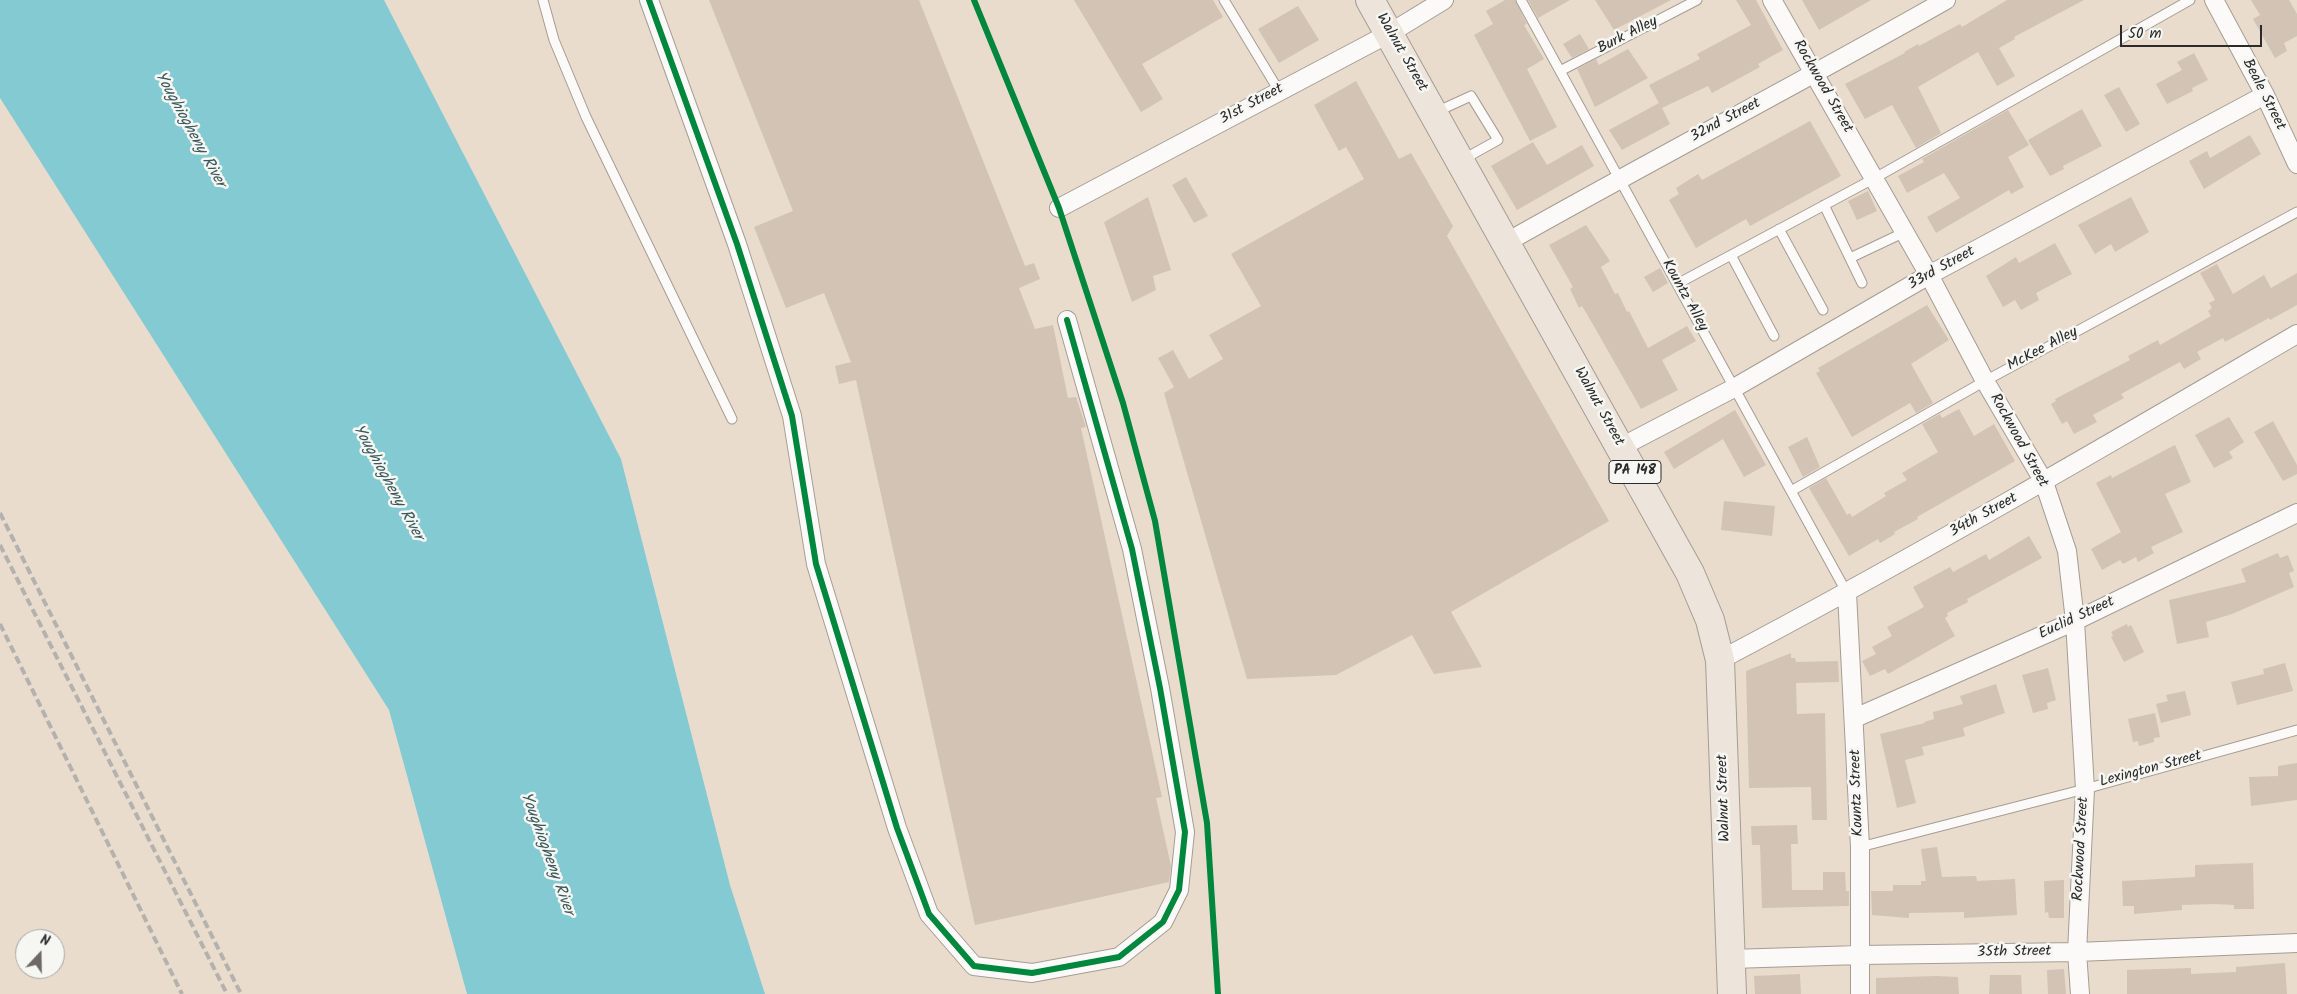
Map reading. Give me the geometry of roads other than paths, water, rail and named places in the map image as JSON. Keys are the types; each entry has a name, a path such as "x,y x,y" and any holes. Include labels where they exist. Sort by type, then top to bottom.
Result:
{"main road":[{"name":"Walnut Street","path":"1370,0 1390,32 1621,447 1690,573 1710,620 1720,660 1732,994"}],"street":[{"path":"649,0 737,244 792,416 816,564 897,828 929,914 974,966 1032,973 1119,957 1163,922 1180,890 1185,832 1160,688 1132,549 1067,320"},
{"name":"31st Street","path":"1059,208 1390,32 1444,0"},
{"name":"Rockwood Street","path":"1772,0 1816,74 1929,275 1985,381 2044,482 2067,551 2075,621 2085,789 2077,952 2080,994"},
{"name":"32nd Street","path":"1507,242 1619,178 1816,74 1946,0"},
{"name":"Beale Street","path":"2214,0 2265,95 2297,164"},
{"name":"33rd Street","path":"1621,447 1734,388 1929,275 2265,95"},
{"name":"34th Street","path":"1720,660 1847,593 2044,482 2297,334"},
{"name":"Euclid Street","path":"1855,718 2075,621 2297,513"},
{"name":"Kountz Street","path":"1847,593 1855,718 1860,847 1860,994"},
{"name":"35th Street","path":"1731,959 2077,952 2297,943"}],"lane":[{"path":"543,0 554,40 586,117 732,420"},
{"path":"1224,0 1279,91"},
{"name":"Kountz Alley","path":"1521,0 1847,593"},
{"name":"Burk Alley","path":"1560,71 1697,0"},
{"path":"1677,284 1874,178 2190,0"},
{"path":"1435,113 1471,96 1498,140 1461,161"},
{"path":"1824,205 1862,283"},
{"name":"McKee Alley","path":"1791,491 1985,381 2297,212"},
{"path":"1779,229 1823,310"},
{"path":"1850,258 1904,232"},
{"path":"1731,255 1774,336"},
{"name":"Lexington Street","path":"1860,847 2085,789 2297,730"}],"water":[{"name":"Youghiogheny River","path":"0,0 384,0 621,459 730,885 765,994 467,994 389,710 0,98"}],"railway":[{"path":"0,513 241,994"},
{"path":"0,545 227,994"},
{"path":"0,624 182,994"}]}
